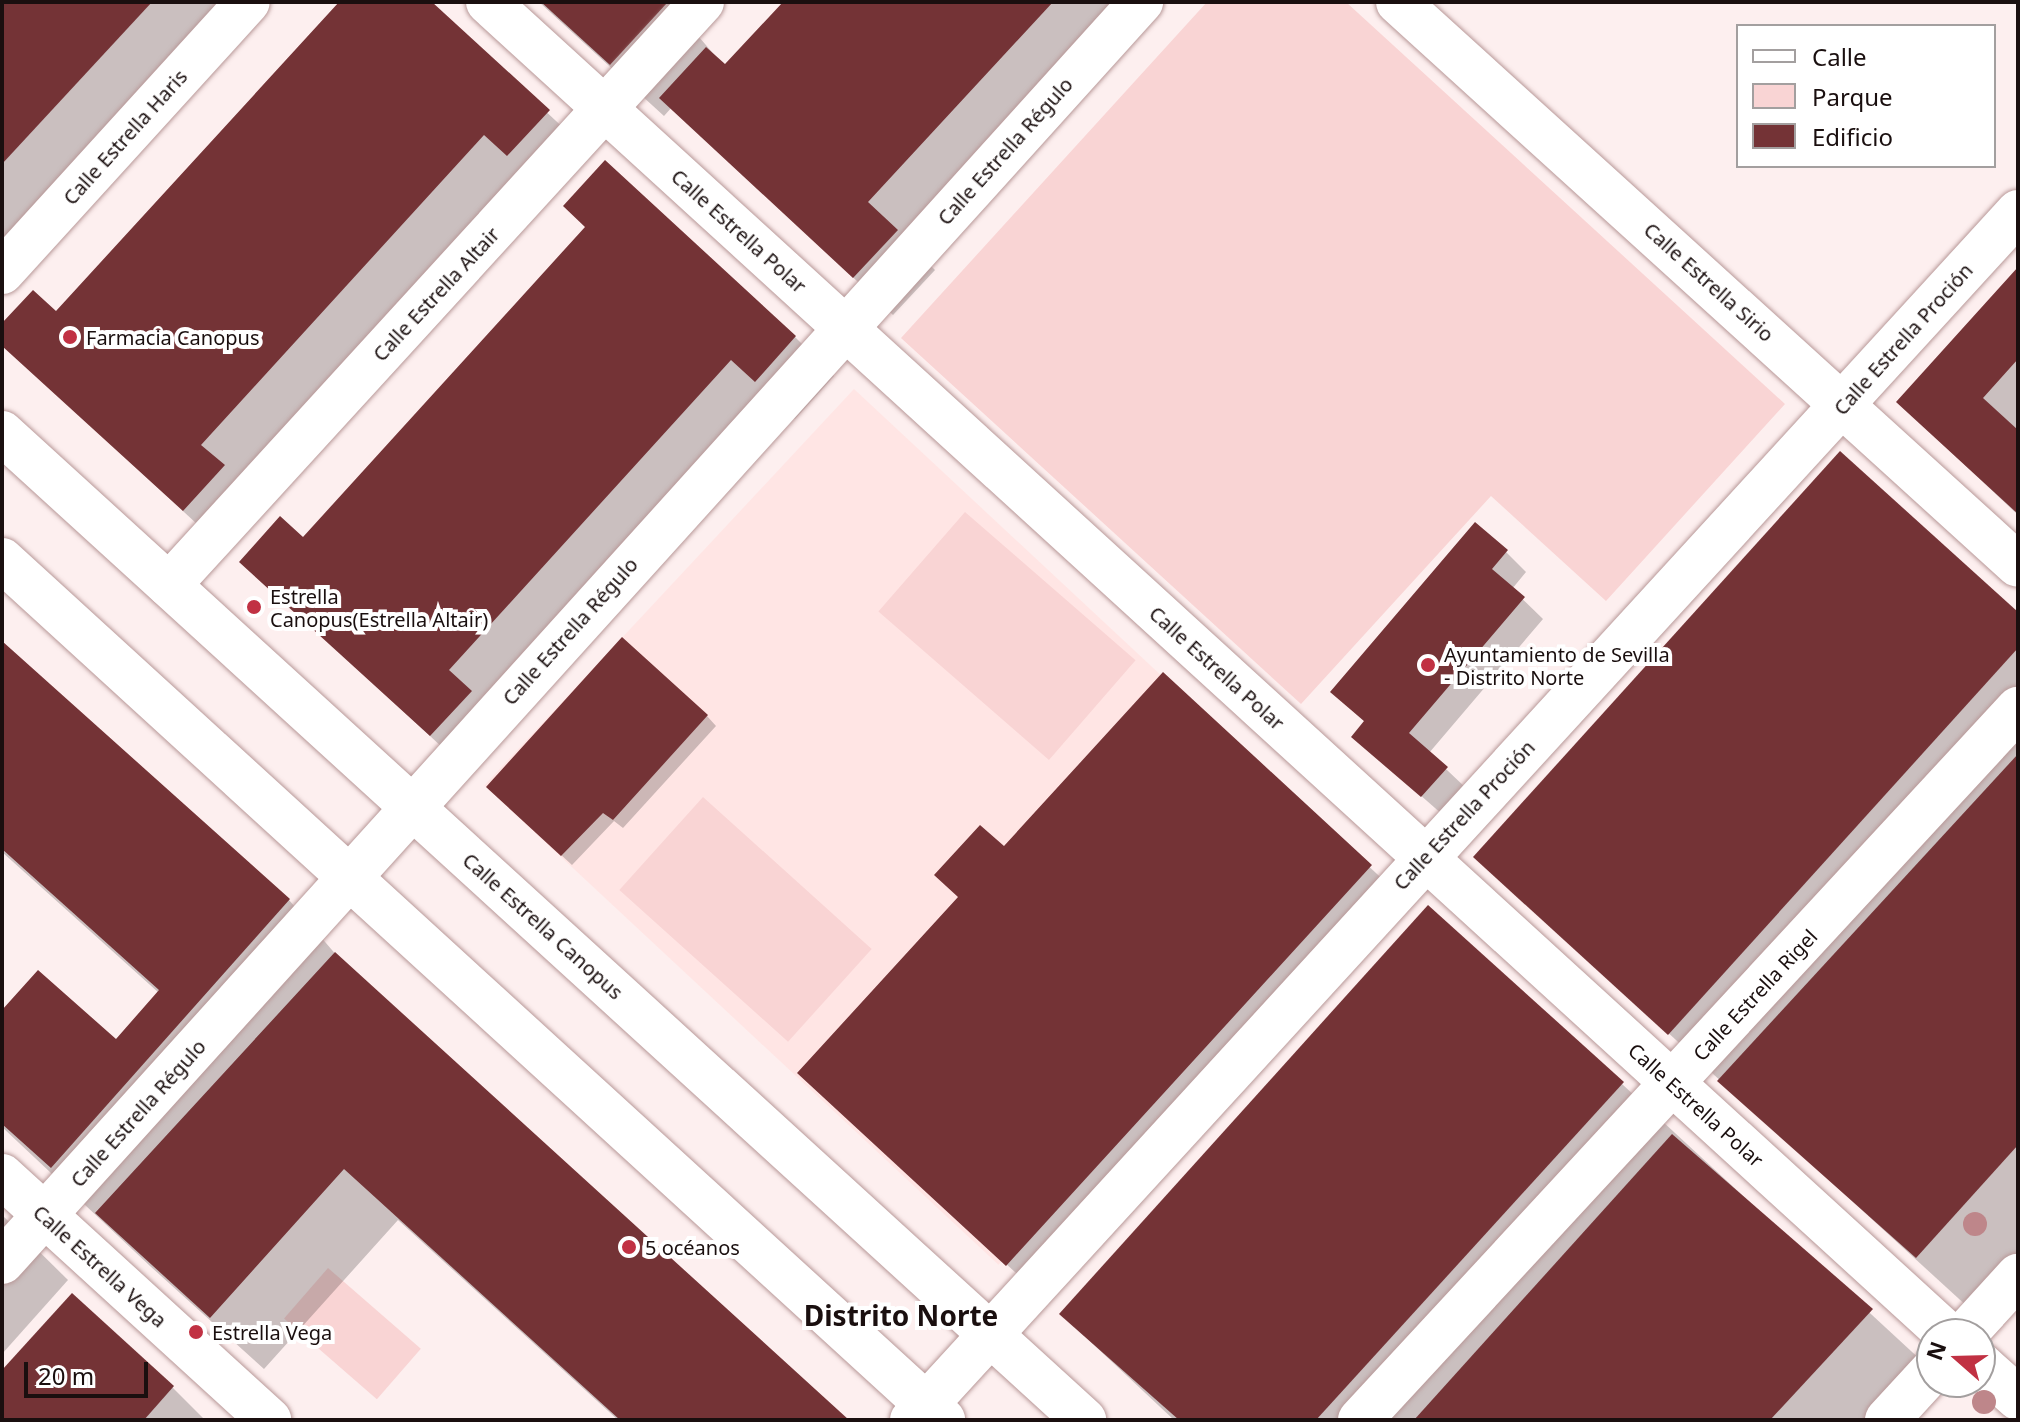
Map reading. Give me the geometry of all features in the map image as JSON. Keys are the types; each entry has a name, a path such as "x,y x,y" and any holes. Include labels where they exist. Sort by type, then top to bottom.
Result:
{"street":[{"name":"Calle Estrella Haris","path":"2,272 248,2"},
{"name":"Calle Estrella Polar","path":"488,2 1929,1318"},
{"name":"Calle Estrella Altair","path":"169,585 702,2"},
{"name":"Calle Estrella Régulo","path":"2,1262 1141,2"},
{"name":"Calle Estrella Sirio","path":"1398,2 1845,404 2018,565"},
{"name":"Calle Estrella Proción","path":"927,1415 990,1334 2018,212"},
{"name":"Calle Estrella Canopus","path":"2,433 1084,1420"},
{"path":"2,560 350,878 927,1415"},
{"name":"Calle Estrella Rigel","path":"1360,1420 2018,709"},
{"name":"Calle Estrella Vega","path":"2,1176 269,1420"},
{"path":"1980,1318 2018,1276"},
{"path":"1996,1378 2018,1398"},
{"path":"1887,1420 1916,1388"}],"shaded area":[{"path":"854,389 1368,868 998,1265 484,785"}],"green space":[{"path":"1207,2 1346,2 1785,404 1606,601 1491,496 1301,704 901,338"},
{"path":"965,512 1136,660 1049,760 878,612"},
{"path":"703,797 872,949 788,1042 619,890"},
{"path":"328,1268 421,1349 377,1399 284,1319"}],"building":[{"path":"2,2 152,2 2,164"},
{"path":"339,2 432,2 550,110 507,156 484,135 201,445 225,465 183,511 2,346 2,323 33,290 56,311"},
{"path":"541,2 668,2 610,65"},
{"path":"783,2 1053,2 868,202 898,230 853,278 659,98 706,47 725,64"},
{"path":"605,160 796,336 755,382 731,360 449,670 472,691 430,736 239,562 280,516 303,537 585,227 563,206"},
{"path":"2018,267 2018,359 1983,398 2018,430 2018,514 1896,402"},
{"path":"1840,451 2018,612 2018,648 1668,1035 1473,857"},
{"name":"Ayuntamiento de Sevilla - Distrito Norte","path":"1475,522 1508,550 1492,569 1525,597 1409,733 1448,767 1421,797 1351,737 1364,721 1330,692"},
{"path":"622,637 708,715 613,820 603,813 561,856 486,787"},
{"path":"2,641 290,899 51,1168 2,1124 2,1010 38,970 116,1039 159,990 2,849"},
{"path":"1163,672 1372,865 1006,1266 797,1073 958,897 934,875 980,825 1004,846"},
{"path":"2018,754 2018,1145 1916,1258 1717,1081"},
{"path":"1428,905 1624,1082 1316,1420 1179,1420 1059,1314"},
{"path":"335,952 849,1420 620,1420 344,1169 210,1318 95,1213"},
{"path":"1672,1134 1873,1309 1770,1420 1414,1420"},
{"path":"72,1293 174,1386 144,1420 2,1420 2,1370"}],"place":[{"name":"Farmacia Canopus","path":"70,337"},
{"name":"Estrella Canopus(Estrella Altair)","path":"254,607"},
{"name":"Ayuntamiento de Sevilla - Distrito Norte","path":"1428,665"},
{"name":"5 océanos","path":"629,1247"},
{"name":"Estrella Vega","path":"196,1332"}],"district":[{"name":"Distrito Norte","path":"901,1315"}]}
